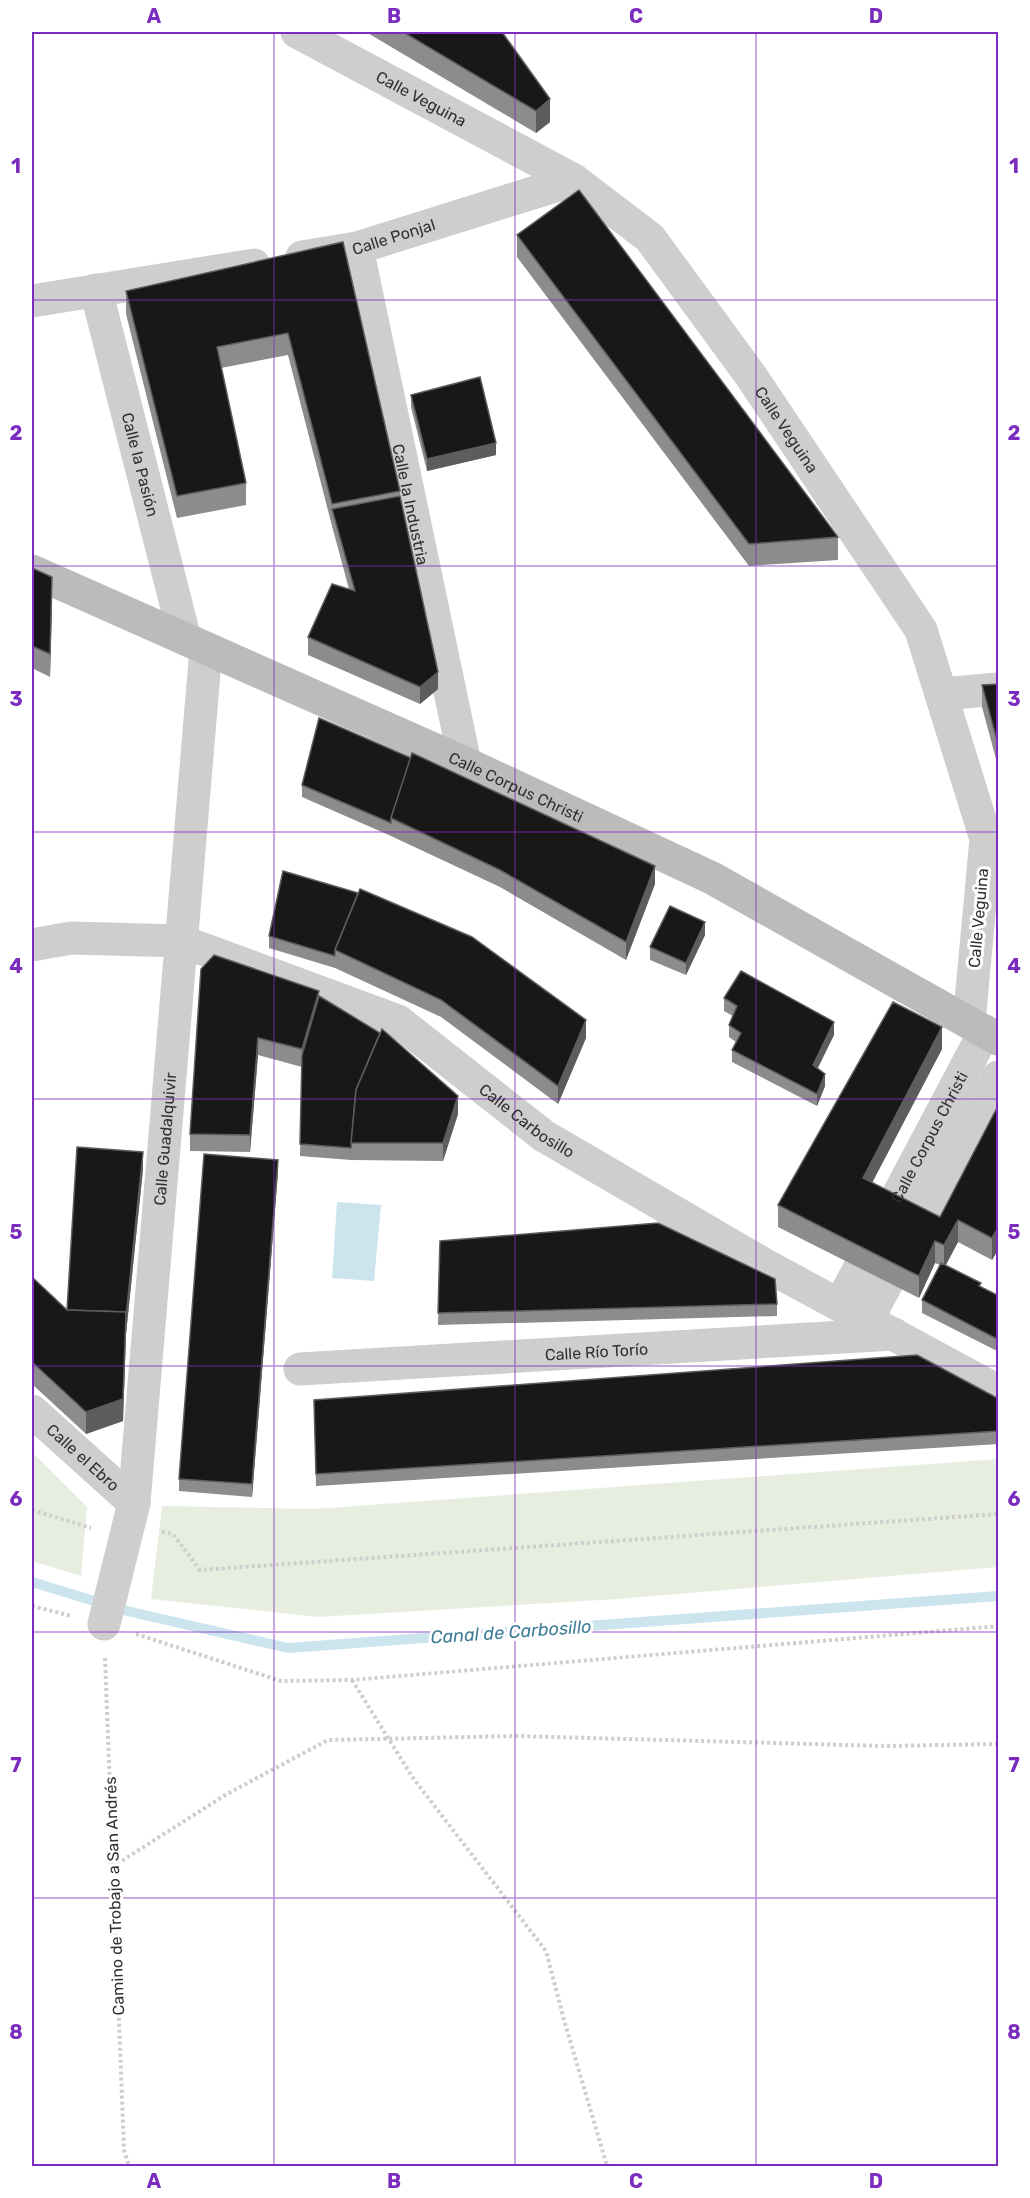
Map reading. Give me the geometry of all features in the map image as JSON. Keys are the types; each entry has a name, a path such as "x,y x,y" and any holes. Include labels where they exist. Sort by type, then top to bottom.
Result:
{"main road":[{"name":"Calle Corpus Christi","path":"32,571 465,763 712,878 984,1031"}],"street":[{"name":"Calle Veguina","path":"297,32 574,180 650,238 751,376 921,630 986,839 984,1031"},
{"name":"Calle Ponjal","path":"32,301 357,248 574,180"},
{"name":"Calle la Industria","path":"357,248 465,763"},
{"name":"Calle la Pasión","path":"96,290 196,644"},
{"name":"Calle Guadalquivir","path":"104,1624 134,1503 181,941 196,644"},
{"path":"941,694 999,689"},
{"name":"Calle Carbosillo","path":"32,945 70,938 181,941 398,1021 544,1136 767,1266 999,1391"},
{"name":"Calle Corpus Christi","path":"867,1320 984,1031"},
{"name":"Calle Corpus Christi","path":"867,1320 999,1077"},
{"name":"Calle Río Torío","path":"300,1369 867,1320"},
{"name":"Calle el Ebro","path":"32,1412 134,1503"}],"path":[{"path":"32,1510 92,1528"},
{"path":"152,1531 173,1534 200,1570 999,1514"},
{"path":"32,1606 104,1624 281,1681 352,1680 999,1626"},
{"name":"Camino de Trobajo a San Andrés","path":"104,1624 124,2150 129,2166"},
{"path":"352,1680 413,1778 546,1951 607,2166"},
{"path":"112,1867 227,1794 328,1740 516,1736 886,1746 999,1744"}],"green space":[{"path":"32,1452 87,1507 81,1576 32,1561"},
{"path":"998,1459 998,1567 618,1599 318,1617 151,1599 162,1506 314,1509"}],"water":[{"path":"337,1202 381,1205 374,1281 332,1278"}],"building":[{"path":"403,32 502,32 550,99 536,111"},
{"path":"579,190 838,537 749,544 517,235"},
{"path":"343,242 400,491 332,504 288,333 217,347 246,483 177,496 126,291"},
{"path":"480,377 496,443 427,459 411,395"},
{"path":"400,496 438,672 420,687 308,637 332,584 355,591 332,509"},
{"path":"32,568 52,577 50,654 32,646"},
{"path":"999,684 999,748 982,685"},
{"path":"319,718 411,758 391,823 302,785"},
{"path":"412,753 655,866 626,942 500,870 391,818"},
{"path":"283,871 358,893 335,950 335,956 269,936"},
{"path":"360,889 472,937 586,1020 558,1086 441,1000 335,950"},
{"path":"670,906 705,922 686,963 650,947"},
{"path":"214,955 319,991 302,1049 258,1038 250,1135 190,1134 201,969"},
{"path":"741,971 834,1022 813,1065 825,1074 817,1094 732,1050 741,1033 729,1025 737,1006 724,998"},
{"path":"319,996 380,1033 356,1090 351,1148 300,1144 302,1055"},
{"path":"893,1002 942,1027 863,1178 940,1217 999,1104 999,1226 992,1238 958,1220 944,1245 935,1241 919,1276 778,1205"},
{"path":"382,1029 458,1096 443,1143 351,1143 356,1090"},
{"path":"77,1147 143,1152 126,1317 126,1312 67,1310"},
{"path":"204,1154 278,1160 252,1484 179,1479"},
{"path":"658,1223 775,1279 777,1304 438,1313 440,1241"},
{"path":"941,1263 981,1283 979,1286 999,1296 999,1340 922,1300"},
{"path":"32,1277 67,1310 126,1312 123,1399 86,1412 32,1362"},
{"path":"917,1355 999,1399 999,1431 316,1474 314,1400"}],"waterway":[{"name":"Canal de Carbosillo","path":"32,1582 127,1611 288,1648 998,1596"}]}
